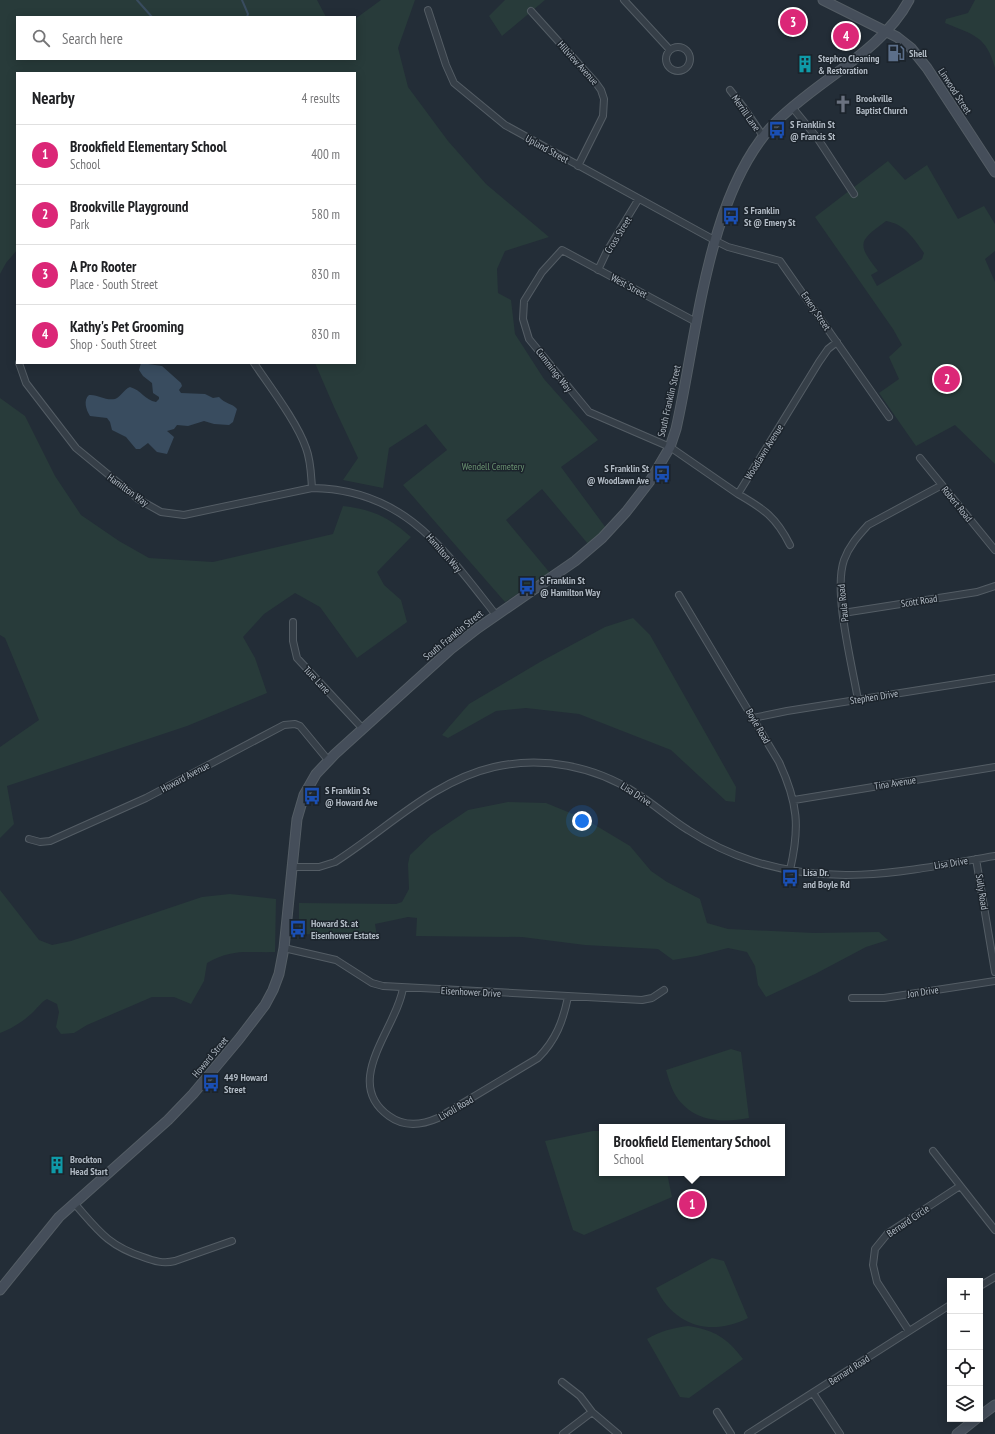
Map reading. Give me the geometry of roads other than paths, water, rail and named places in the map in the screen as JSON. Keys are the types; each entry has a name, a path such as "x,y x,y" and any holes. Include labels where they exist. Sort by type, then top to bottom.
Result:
{"main road":[{"name":"Linwood Street","path":"822,0 904,42 918,56 995,172"},
{"name":"South Franklin Street","path":"316,774 328,760 451,649 496,615 575,561 602,538 650,481 670,447 682,404 696,322 716,241 736,181 743,166 763,136 792,107 886,32 895,22 909,0"},
{"name":"Howard Street","path":"0,1290 47,1230 74,1203 168,1120 218,1065 254,1020 270,995 279,974 284,948 295,831 300,807 316,774"},
{"path":"983,1414 995,1405"},
{"path":"957,1434 972,1422"}],"street":[{"path":"624,0 670,50"},
{"name":"Upland Street","path":"428,10 446,65 458,88 511,129 638,200 716,241"},
{"name":"Hillview Avenue","path":"531,11 601,90 604,108 603,116 578,166"},
{"path":"678,47 688,53 690,60 685,70 676,72 669,68 665,60 670,50 678,47"},
{"name":"Merrill Lane","path":"730,90 763,136"},
{"path":"792,107 818,139 854,194"},
{"name":"Cross Street","path":"598,270 607,251 638,200"},
{"name":"Emery Street","path":"716,241 728,247 780,261 889,417"},
{"name":"West Street","path":"562,250 696,322"},
{"name":"Cummings Way","path":"562,250 542,272 524,301 523,319 529,339 588,412 670,447"},
{"name":"Woodlawn Avenue","path":"738,494 819,362 828,349 837,342"},
{"name":"Hamilton Way","path":"19,364 26,383 76,448 138,499 161,512 184,515 312,488 355,493 395,509 414,522 433,539 496,615"},
{"path":"255,364 294,425 306,448 311,467 312,488"},
{"path":"670,447 738,494 764,509 771,516 790,545"},
{"name":"Robert Road","path":"920,458 995,550"},
{"name":"Paula Road","path":"858,700 843,613 841,573 847,552 859,535 879,518 942,485"},
{"name":"Scott Road","path":"843,613 977,592 995,586"},
{"name":"Boyle Road","path":"679,595 779,762 794,800 796,830 790,870"},
{"name":"Ture Lane","path":"293,622 293,640 297,658 363,729"},
{"name":"Stephen Drive","path":"754,718 995,678"},
{"name":"Howard Avenue","path":"28,839 40,842 50,841 146,798 284,725 295,724 300,726 328,760"},
{"name":"Lisa Drive","path":"291,867 319,867 335,862 429,795 461,777 494,767 534,762 568,765 602,775 637,793 689,831 705,840 752,861 790,870 826,875 855,876 899,872 995,856"},
{"name":"Tina Avenue","path":"794,800 995,767"},
{"name":"Sully Road","path":"976,859 995,972"},
{"name":"Eisenhower Drive","path":"284,948 336,960 372,983 403,988 642,1000 652,998 664,990"},
{"name":"Jon Drive","path":"852,998 884,998 995,981"},
{"name":"Livoli Road","path":"403,988 399,1008 374,1057 369,1080 375,1100 382,1110 397,1121 407,1124 429,1122 438,1118 538,1058 548,1048 559,1029 568,997"},
{"path":"933,1151 995,1230"},
{"name":"Bernard Circle","path":"908,1331 877,1282 873,1265 875,1249 888,1233 960,1186"},
{"path":"74,1203 112,1244 121,1250 159,1262 167,1263 175,1261 232,1241"},
{"path":"983,1284 995,1277"},
{"name":"Bernard Road","path":"748,1434 947,1307"},
{"path":"562,1382 580,1396 592,1412 618,1434"},
{"path":"813,1392 840,1434"},
{"path":"563,1434 592,1412"},
{"path":"717,1412 731,1434"}],"water":[{"path":"141,364 162,366 181,383 182,386 179,390 181,393 205,394 213,398 219,397 237,409 233,422 229,425 214,424 204,421 188,426 177,425 174,429 167,431 174,437 167,454 157,452 148,443 140,449 136,449 126,437 112,430 110,422 107,418 90,416 86,408 86,400 89,395 115,399 130,387 156,402 159,397 153,393 152,383 143,376 139,370"}],"waterway":[{"path":"137,0 151,16"},
{"path":"242,0 248,14 247,16"}],"place":[{"name":"A Pro Rooter","path":"793,22"},
{"name":"Kathy's Pet Grooming","path":"846,36"},
{"name":"Shell","path":"896,53"},
{"name":"Stephco Cleaning & Restoration","path":"805,64"},
{"name":"Brookville Baptist Church","path":"843,104"},
{"name":"S Franklin St @ Francis St","path":"777,130"},
{"name":"S Franklin St @ Emery St","path":"731,216"},
{"name":"Brookville Playground","path":"947,379"},
{"name":"S Franklin St @ Woodlawn Ave","path":"662,474"},
{"name":"S Franklin St @ Hamilton Way","path":"527,586"},
{"name":"S Franklin St @ Howard Ave","path":"312,796"},
{"name":"Lisa Dr. and Boyle Rd","path":"790,878"},
{"name":"Howard St. at Eisenhower Estates","path":"298,929"},
{"name":"449 Howard Street","path":"211,1083"},
{"name":"Brockton Head Start","path":"57,1165"},
{"name":"Brookfield Elementary School","path":"692,1204"}],"park label":[{"name":"Wendell Cemetery","path":"493,466"}]}
